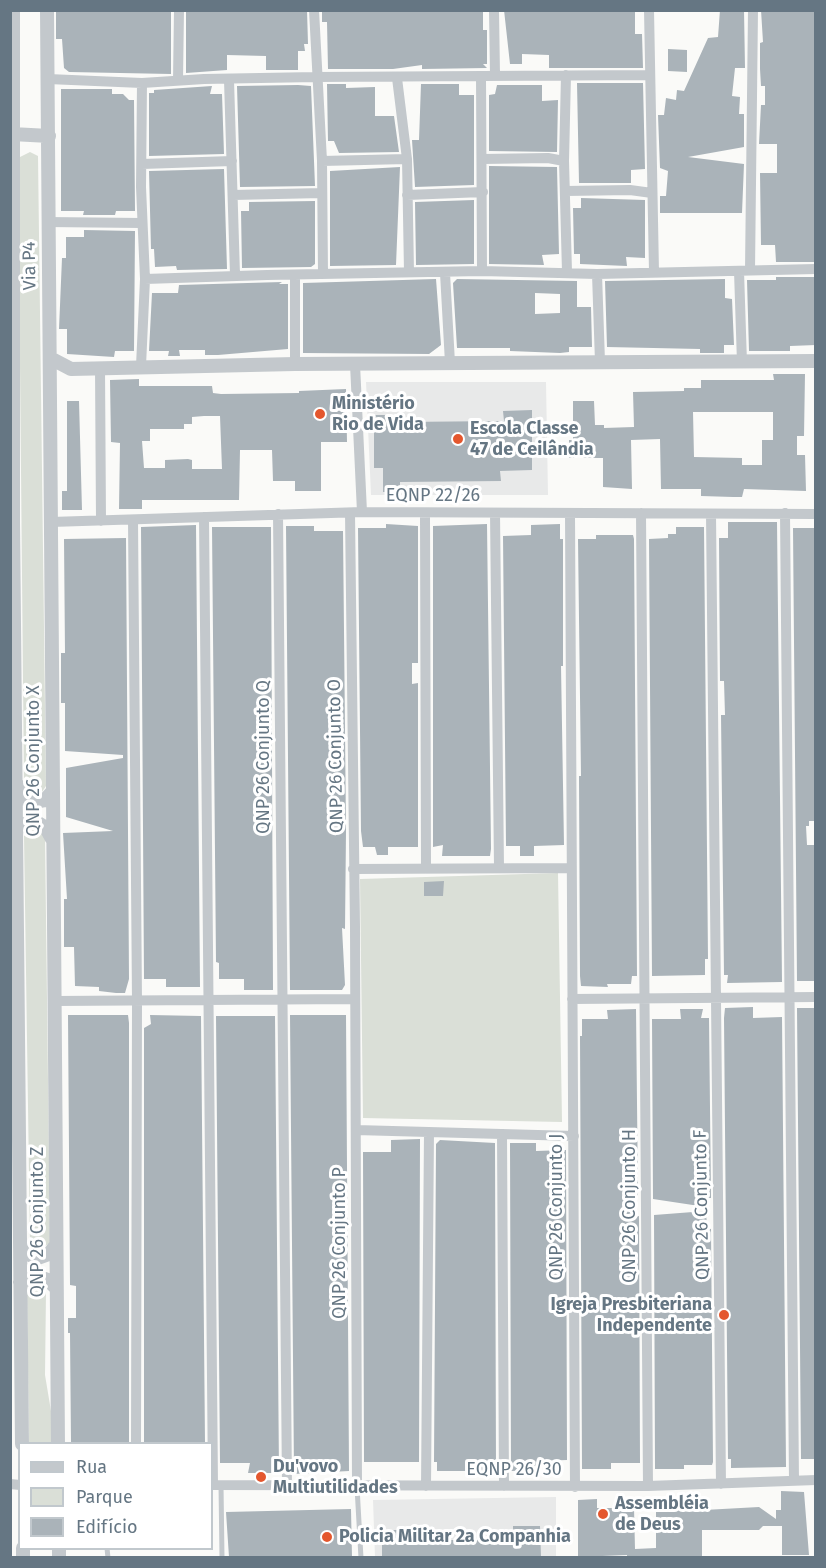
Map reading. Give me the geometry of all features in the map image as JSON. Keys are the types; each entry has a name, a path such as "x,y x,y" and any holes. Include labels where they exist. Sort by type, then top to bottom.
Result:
{"street":[{"name":"Via P4","path":"13,10 12,521 17,782 14,999 22,1442"},
{"name":"Via P4","path":"46,10 51,522"},
{"path":"178,80 179,10"},
{"path":"314,10 322,161 323,274"},
{"path":"495,10 495,75"},
{"path":"649,10 654,272"},
{"path":"742,363 753,10"},
{"path":"48,79 142,83 316,76 397,78 495,75 650,75"},
{"path":"566,75 564,161 567,272"},
{"path":"481,76 482,272"},
{"path":"397,78 407,159 408,273"},
{"path":"229,80 235,275"},
{"path":"141,366 145,279 141,223 142,83"},
{"path":"11,134 49,136"},
{"path":"483,159 548,158 564,161"},
{"path":"322,161 407,159"},
{"path":"141,164 232,161"},
{"path":"566,191 630,190 652,193"},
{"path":"407,195 483,192"},
{"path":"233,195 322,193"},
{"path":"47,222 141,223"},
{"path":"145,279 235,275 482,272 597,274 816,269"},
{"path":"445,273 450,363"},
{"path":"597,274 600,362"},
{"path":"295,276 295,364"},
{"path":"50,358 71,369 295,364 816,361"},
{"path":"355,364 362,512"},
{"path":"100,368 101,521"},
{"path":"51,384 71,369"},
{"name":"EQNP 22/26","path":"51,522 362,512 816,514"},
{"name":"QNP 26 Conjunto O","path":"350,513 354,999"},
{"path":"495,513 499,867"},
{"name":"QNP 26 Conjunto J","path":"570,513 575,1487"},
{"name":"QNP 26 Conjunto H","path":"641,513 648,1486"},
{"path":"785,513 794,1480"},
{"name":"QNP 26 Conjunto Q","path":"278,514 287,1485"},
{"path":"425,514 426,867"},
{"name":"QNP 26 Conjunto F","path":"711,514 722,1484"},
{"path":"204,517 215,1485"},
{"path":"133,520 137,1001 136,1442"},
{"name":"QNP 26 Conjunto X","path":"51,522 55,1001"},
{"path":"17,782 19,793 28,801 45,800 53,791"},
{"path":"16,830 28,822 38,823 46,828 52,841"},
{"path":"353,870 426,867 571,868"},
{"path":"572,999 816,997"},
{"path":"55,1001 354,999"},
{"name":"QNP 26 Conjunto P","path":"354,999 357,1486"},
{"name":"QNP 26 Conjunto Z","path":"55,1001 58,1442"},
{"path":"356,1131 574,1136"},
{"path":"426,1486 429,1131"},
{"path":"502,1134 504,1486"},
{"path":"20,1245 27,1254 38,1257 49,1254 56,1245"},
{"path":"20,1282 31,1276 43,1277 56,1288"},
{"name":"EQNP 26/30","path":"215,1485 575,1487 816,1480"}],"lane":[{"path":"215,1485 222,1557"},
{"path":"357,1486 361,1557"}],"shaded area":[{"name":"Escola Classe 47 de Ceilândia","path":"366,382 546,382 548,495 371,495"},
{"path":"556,1497 556,1557 375,1557 373,1500"}],"green space":[{"path":"30,152 38,156 46,786 42,792 35,794 28,792 24,783 18,158"},
{"path":"33,830 40,831 45,836 50,1243 41,1249 34,1247 30,1241 24,836"},
{"path":"558,873 562,1122 363,1118 360,879"},
{"path":"35,1286 42,1287 46,1292 45,1375 52,1417 52,1442 29,1442 27,1292"}],"building":[{"path":"56,10 171,10 171,74 69,72 64,68 62,39 56,39"},
{"path":"186,10 307,10 308,44 304,44 305,51 298,51 298,70 266,70 266,56 227,55 227,70 186,73"},
{"path":"322,10 483,10 483,30 487,30 487,64 483,64 487,68 422,69 422,65 393,69 328,69 327,22 322,22"},
{"path":"504,10 635,12 635,34 642,34 643,68 549,68 549,55 522,54 522,64 510,64"},
{"path":"720,10 744,10 745,68 735,68 732,96 740,97 739,114 744,114 744,147 688,157 744,164 742,213 660,213 660,196 666,196 668,171 660,168 658,115 664,115 666,98 676,100 677,90 684,91 708,38 718,37"},
{"path":"761,10 816,10 816,262 776,262 775,245 761,245 760,173 777,173 777,144 759,144 761,105 765,105 765,86 761,86 760,69 760,43 763,42"},
{"path":"668,49 687,50 687,72 668,71"},
{"path":"577,83 643,83 645,169 631,170 631,183 579,183"},
{"path":"327,84 346,84 346,88 375,87 375,116 394,116 399,152 339,153 334,141 328,141"},
{"path":"421,84 459,84 459,95 474,95 474,185 415,187 412,140 419,140"},
{"path":"497,85 542,85 542,101 558,100 557,152 489,151 489,95 495,94"},
{"path":"212,86 210,94 222,94 224,154 149,156 149,93 154,93 154,90"},
{"path":"237,86 311,86 315,186 240,187"},
{"path":"61,89 112,89 112,94 123,94 129,100 134,100 135,211 116,211 115,215 83,215 84,211 61,211"},
{"path":"489,166 557,167 559,254 542,255 544,265 489,264"},
{"path":"400,167 396,265 330,266 330,171"},
{"path":"224,169 227,269 177,270 176,266 155,267 154,249 151,249 149,171"},
{"path":"581,198 645,200 645,258 626,257 627,266 580,264 580,254 574,254 573,208 581,208"},
{"path":"474,200 474,264 416,265 415,202"},
{"path":"315,201 315,264 311,267 242,268 241,211 249,211 249,202"},
{"path":"84,230 135,231 134,351 115,351 114,357 67,354 67,329 59,329 62,258 66,258 66,237 84,237"},
{"path":"776,277 816,277 816,345 790,346 790,351 749,351 747,280 776,280"},
{"path":"436,279 441,345 429,354 303,353 303,283"},
{"path":"457,279 577,281 577,307 591,307 592,347 569,347 569,352 560,353 510,351 510,348 457,348 453,283","holes":["535,293 560,294 560,313 535,314"]},
{"path":"725,279 725,298 732,299 734,345 724,345 724,353 700,353 700,349 607,347 605,281"},
{"path":"282,282 279,284 288,284 288,349 218,355 205,355 205,350 179,350 180,356 168,356 169,351 149,351 152,293 178,293 179,285"},
{"path":"773,374 805,374 804,436 797,436 797,455 805,455 806,491 744,489 742,497 733,497 701,496 701,489 661,489 660,439 631,440 632,489 603,487 603,458 569,458 569,440 573,440 573,401 594,401 595,425 604,425 604,428 634,427 633,392 684,391 684,388 701,388 701,380 774,380","holes":["693,412 773,412 773,440 762,440 762,465 742,465 742,458 694,457"]},
{"path":"139,379 139,386 212,386 213,393 221,394 299,393 299,391 346,389 347,442 321,442 321,491 295,491 295,481 273,481 272,450 240,450 239,500 142,500 142,509 119,509 120,443 111,442 110,380","holes":["220,416 222,469 192,469 192,460 188,459 165,460 165,468 144,468 142,441 150,441 150,429 184,429 184,424 192,424 192,417"]},
{"path":"67,401 79,401 82,510 62,510 62,491 67,491"},
{"path":"532,410 532,470 500,471 501,481 400,482 400,492 383,492 383,468 374,468 374,415 401,415 401,422 504,421 503,411"},
{"path":"728,522 777,522 782,982 727,983 728,975 724,975 721,715 725,715 724,681 720,681 719,538 728,538"},
{"path":"386,524 418,526 418,663 412,663 412,684 418,683 418,847 388,847 388,855 377,855 375,847 363,847 361,831 358,528 386,528"},
{"path":"487,524 491,849 490,856 442,856 443,845 433,847 433,526"},
{"path":"560,524 560,539 563,539 563,666 561,666 564,845 534,846 534,856 520,856 520,846 506,846 503,536 531,535 531,525"},
{"path":"196,525 200,987 166,987 166,979 144,979 141,527"},
{"path":"286,526 314,526 314,531 343,531 346,831 345,929 342,928 345,985 342,990 290,990"},
{"path":"212,527 271,527 273,990 244,990 244,979 219,979 219,963 216,962"},
{"path":"676,527 704,527 708,959 705,959 705,975 652,976 649,539 668,538 668,534 676,534"},
{"path":"793,528 816,528 816,821 809,821 809,826 806,826 807,845 816,845 816,981 797,981"},
{"path":"596,535 633,535 634,539 637,976 632,976 631,984 607,984 608,987 581,986 580,976 579,776 581,776 578,539 596,539"},
{"path":"126,538 129,979 125,993 116,993 99,991 99,987 75,986 74,947 64,947 64,899 67,899 63,833 113,831 66,817 66,768 123,758 123,755 65,751 65,703 61,703 61,653 65,653 64,539"},
{"path":"444,881 443,896 424,896 424,882"},
{"path":"753,1007 753,1018 782,1017 786,1467 731,1468 731,1459 728,1459 724,1018 725,1008"},
{"path":"797,1008 816,1008 816,1459 801,1459"},
{"path":"636,1009 638,1197 635,1196 635,1217 639,1216 640,1463 611,1463 611,1469 582,1469 580,1036 582,1036 582,1019 608,1019 607,1010"},
{"path":"680,1009 703,1009 701,1018 709,1018 711,1198 706,1198 706,1207 653,1199 652,1019 681,1019"},
{"path":"68,1015 128,1015 129,1442 71,1442 68,1318 76,1318 76,1286 70,1285"},
{"path":"150,1015 201,1016 205,1442 144,1442 144,1028 151,1024"},
{"path":"290,1015 346,1015 349,1471 294,1474"},
{"path":"216,1016 275,1016 279,1473 248,1473 250,1463 220,1463"},
{"path":"420,1139 419,1462 364,1462 363,1152 391,1152 391,1140"},
{"path":"440,1140 495,1143 496,1471 437,1471 437,1462 434,1462 436,1144"},
{"path":"510,1143 536,1143 536,1151 566,1150 567,1460 538,1461 538,1470 511,1471"},
{"path":"706,1211 707,1228 711,1229 713,1462 712,1465 684,1465 684,1469 655,1469 654,1215"},
{"path":"781,1491 804,1492 809,1555 782,1555 782,1526 763,1526 759,1530 702,1530 702,1557 627,1557 627,1555 578,1557 578,1500 597,1499 597,1508 634,1508 635,1549 656,1548 656,1506 686,1506 686,1511 759,1507 776,1519 776,1510 781,1510"},
{"path":"351,1509 352,1557 229,1557 226,1512"},
{"path":"513,1526 540,1526 541,1557 382,1557 382,1530 417,1530 417,1540 502,1540 513,1539"}],"place":[{"name":"Ministério Rio de Vida","path":"320,414"},
{"name":"Escola Classe 47 de Ceilândia","path":"458,439"},
{"name":"Igreja Presbiteriana Independente","path":"724,1315"},
{"name":"Du'vovo Multiutilidades","path":"261,1477"},
{"name":"Assembléia de Deus","path":"603,1514"},
{"name":"Policia Militar 2a Companhia","path":"327,1537"}]}
